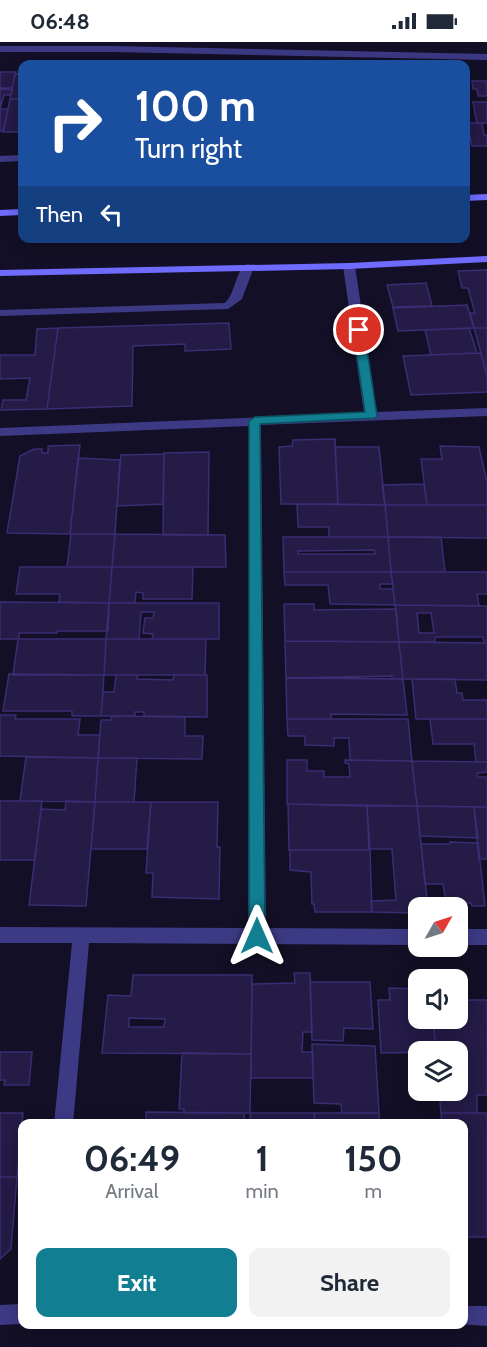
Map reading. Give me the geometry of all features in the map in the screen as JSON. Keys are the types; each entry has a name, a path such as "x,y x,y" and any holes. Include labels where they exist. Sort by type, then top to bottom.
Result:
{"street":[{"path":"0,49 112,45 443,60 487,57"},
{"path":"0,159 18,158"},
{"path":"470,198 487,197"},
{"path":"0,213 18,212"},
{"path":"0,273 349,266 487,259"},
{"path":"349,266 371,416"},
{"path":"0,313 228,306 236,299 248,267"},
{"path":"1,436 255,421 487,412"},
{"path":"255,421 257,936"},
{"path":"0,935 408,937"},
{"path":"63,1119 81,936"},
{"path":"468,937 487,938"},
{"path":"0,1315 18,1314"},
{"path":"468,1316 487,1316"}],"building":[{"path":"0,72 16,72 12,88 0,88"},
{"path":"15,74 18,74 18,99 10,99"},
{"path":"472,81 487,81 487,96 478,96 477,89 473,89"},
{"path":"0,89 12,90 11,95 4,95 0,109"},
{"path":"10,99 18,99 18,132 3,132"},
{"path":"473,102 487,102 487,123 477,123"},
{"path":"0,109 8,109 3,131 0,131"},
{"path":"470,123 482,123 484,135 487,135 487,146 472,146"},
{"path":"487,270 487,328 474,328 470,313 475,313 468,288 462,288 458,271"},
{"path":"426,283 432,306 393,307 387,285"},
{"path":"467,305 474,328 398,331 393,308"},
{"path":"229,323 231,349 185,351 185,344 133,346 132,406 47,409 58,328"},
{"path":"58,328 47,409 1,410 3,400 26,400 30,378 0,379 0,355 35,355 37,329"},
{"path":"469,328 477,353 431,355 425,330"},
{"path":"474,328 487,328 487,377 481,353"},
{"path":"481,353 487,377 487,392 411,395 403,356"},
{"path":"335,439 338,504 281,504 279,447 292,446 293,440"},
{"path":"80,445 70,534 7,533 20,456 34,449 42,449 42,453 48,453 48,446"},
{"path":"440,446 479,447 487,482 487,505 427,505 421,459 442,459"},
{"path":"335,447 379,447 385,505 338,504"},
{"path":"209,452 208,535 163,535 164,453"},
{"path":"164,454 163,504 117,506 121,455"},
{"path":"78,458 120,460 115,534 70,534"},
{"path":"424,484 427,505 385,505 382,485"},
{"path":"297,504 385,505 388,537 329,537 329,527 298,527"},
{"path":"385,505 487,505 487,538 388,537"},
{"path":"71,534 115,534 112,567 67,567"},
{"path":"115,534 225,535 226,567 112,567"},
{"path":"283,537 388,537 391,572 284,572","holes":["374,550 375,554 298,554 298,551"]},
{"path":"388,537 441,537 445,572 391,572"},
{"path":"20,567 112,567 109,603 59,602 60,594 16,594"},
{"path":"112,567 193,567 192,599 143,599 143,593 136,592 135,603 109,603"},
{"path":"284,572 391,572 393,584 380,584 380,589 393,589 395,605 330,604 328,585 285,585"},
{"path":"391,572 487,572 487,594 477,594 479,606 395,605"},
{"path":"0,602 109,603 108,631 19,633 19,639 0,639"},
{"path":"109,603 219,603 219,639 152,639 153,634 143,633 145,618 153,618 154,612 141,612 139,639 106,639"},
{"path":"284,604 314,604 314,610 396,609 399,642 285,641"},
{"path":"395,605 487,606 487,643 484,643 483,637 435,637 435,642 399,642","holes":["417,613 431,613 434,633 419,633"]},
{"path":"18,639 106,639 104,675 13,675"},
{"path":"106,639 206,639 205,675 104,675"},
{"path":"285,641 399,642 403,679 392,679 392,676 286,678"},
{"path":"399,642 487,643 487,680 403,679"},
{"path":"9,674 104,675 101,716 72,716 72,711 3,711"},
{"path":"116,675 138,675 137,679 173,680 174,675 207,675 207,717 144,716 144,712 135,712 135,716 101,716 103,692 114,692"},
{"path":"286,678 403,679 407,715 331,714 331,719 287,719"},
{"path":"412,679 455,679 457,693 462,693 463,700 487,700 487,719 416,719"},
{"path":"0,715 16,715 15,719 80,719 78,735 100,735 98,758 0,756"},
{"path":"112,716 185,717 185,736 203,736 202,759 98,758 101,720 111,720"},
{"path":"287,719 408,719 412,761 350,760 349,738 334,738 334,746 305,745 305,736 288,736"},
{"path":"430,719 487,719 487,762 476,762 474,744 433,744"},
{"path":"26,757 98,758 95,802 20,801"},
{"path":"98,758 137,758 134,802 95,802"},
{"path":"287,760 307,760 307,771 324,771 324,777 350,777 349,764 345,763 345,760 412,761 417,806 287,804"},
{"path":"412,761 487,762 487,772 477,773 478,777 487,777 487,807 417,806"},
{"path":"0,801 42,801 35,860 0,860"},
{"path":"66,801 95,802 86,906 29,905 41,809 65,810"},
{"path":"95,802 151,802 147,849 91,849"},
{"path":"151,802 218,802 219,899 152,897 153,873 146,873"},
{"path":"288,804 367,806 370,850 289,850"},
{"path":"367,806 417,806 427,897 408,897 408,913 372,912 371,901 396,900 392,849 369,849"},
{"path":"417,806 474,807 478,838 420,836"},
{"path":"474,807 487,807 487,859 479,859"},
{"path":"450,842 478,843 485,906 472,906 468,903 468,897 445,897 443,884 425,884 421,844 450,844"},
{"path":"290,850 370,850 372,912 315,912 314,904 312,904 311,872 290,870"},
{"path":"294,973 310,973 312,1032 303,1032 302,1052 313,1052 313,1078 251,1078 252,984 295,983"},
{"path":"133,975 252,975 251,1054 102,1053 108,995 131,996","holes":["129,1018 165,1019 164,1027 129,1027"]},
{"path":"310,982 370,982 373,1029 344,1028 343,1041 312,1040"},
{"path":"389,988 408,989 408,1029 434,1029 435,1041 408,1041 408,1053 381,1053 378,1000 390,1000"},
{"path":"468,1000 487,1000 487,1095 477,1095 477,1113 441,1113 440,1101 468,1101 468,1041 435,1041 434,1029 468,1029"},
{"path":"312,1044 375,1046 379,1113 342,1113 341,1104 314,1103"},
{"path":"0,1052 32,1052 29,1085 4,1085 5,1080 0,1080"},
{"path":"182,1053 251,1054 250,1113 184,1113 184,1109 179,1109"},
{"path":"146,1112 244,1113 245,1119 146,1119"},
{"path":"0,1113 23,1113 22,1119 18,1119 17,1177 0,1177"},
{"path":"250,1113 314,1113 315,1119 250,1119"},
{"path":"314,1113 379,1113 379,1119 315,1119"},
{"path":"441,1113 487,1113 487,1237 468,1237 468,1119 442,1119"},
{"path":"0,1177 17,1177 11,1249 0,1259"}],"route":[{"path":"257,936 255,421 371,416 359,330"}]}
